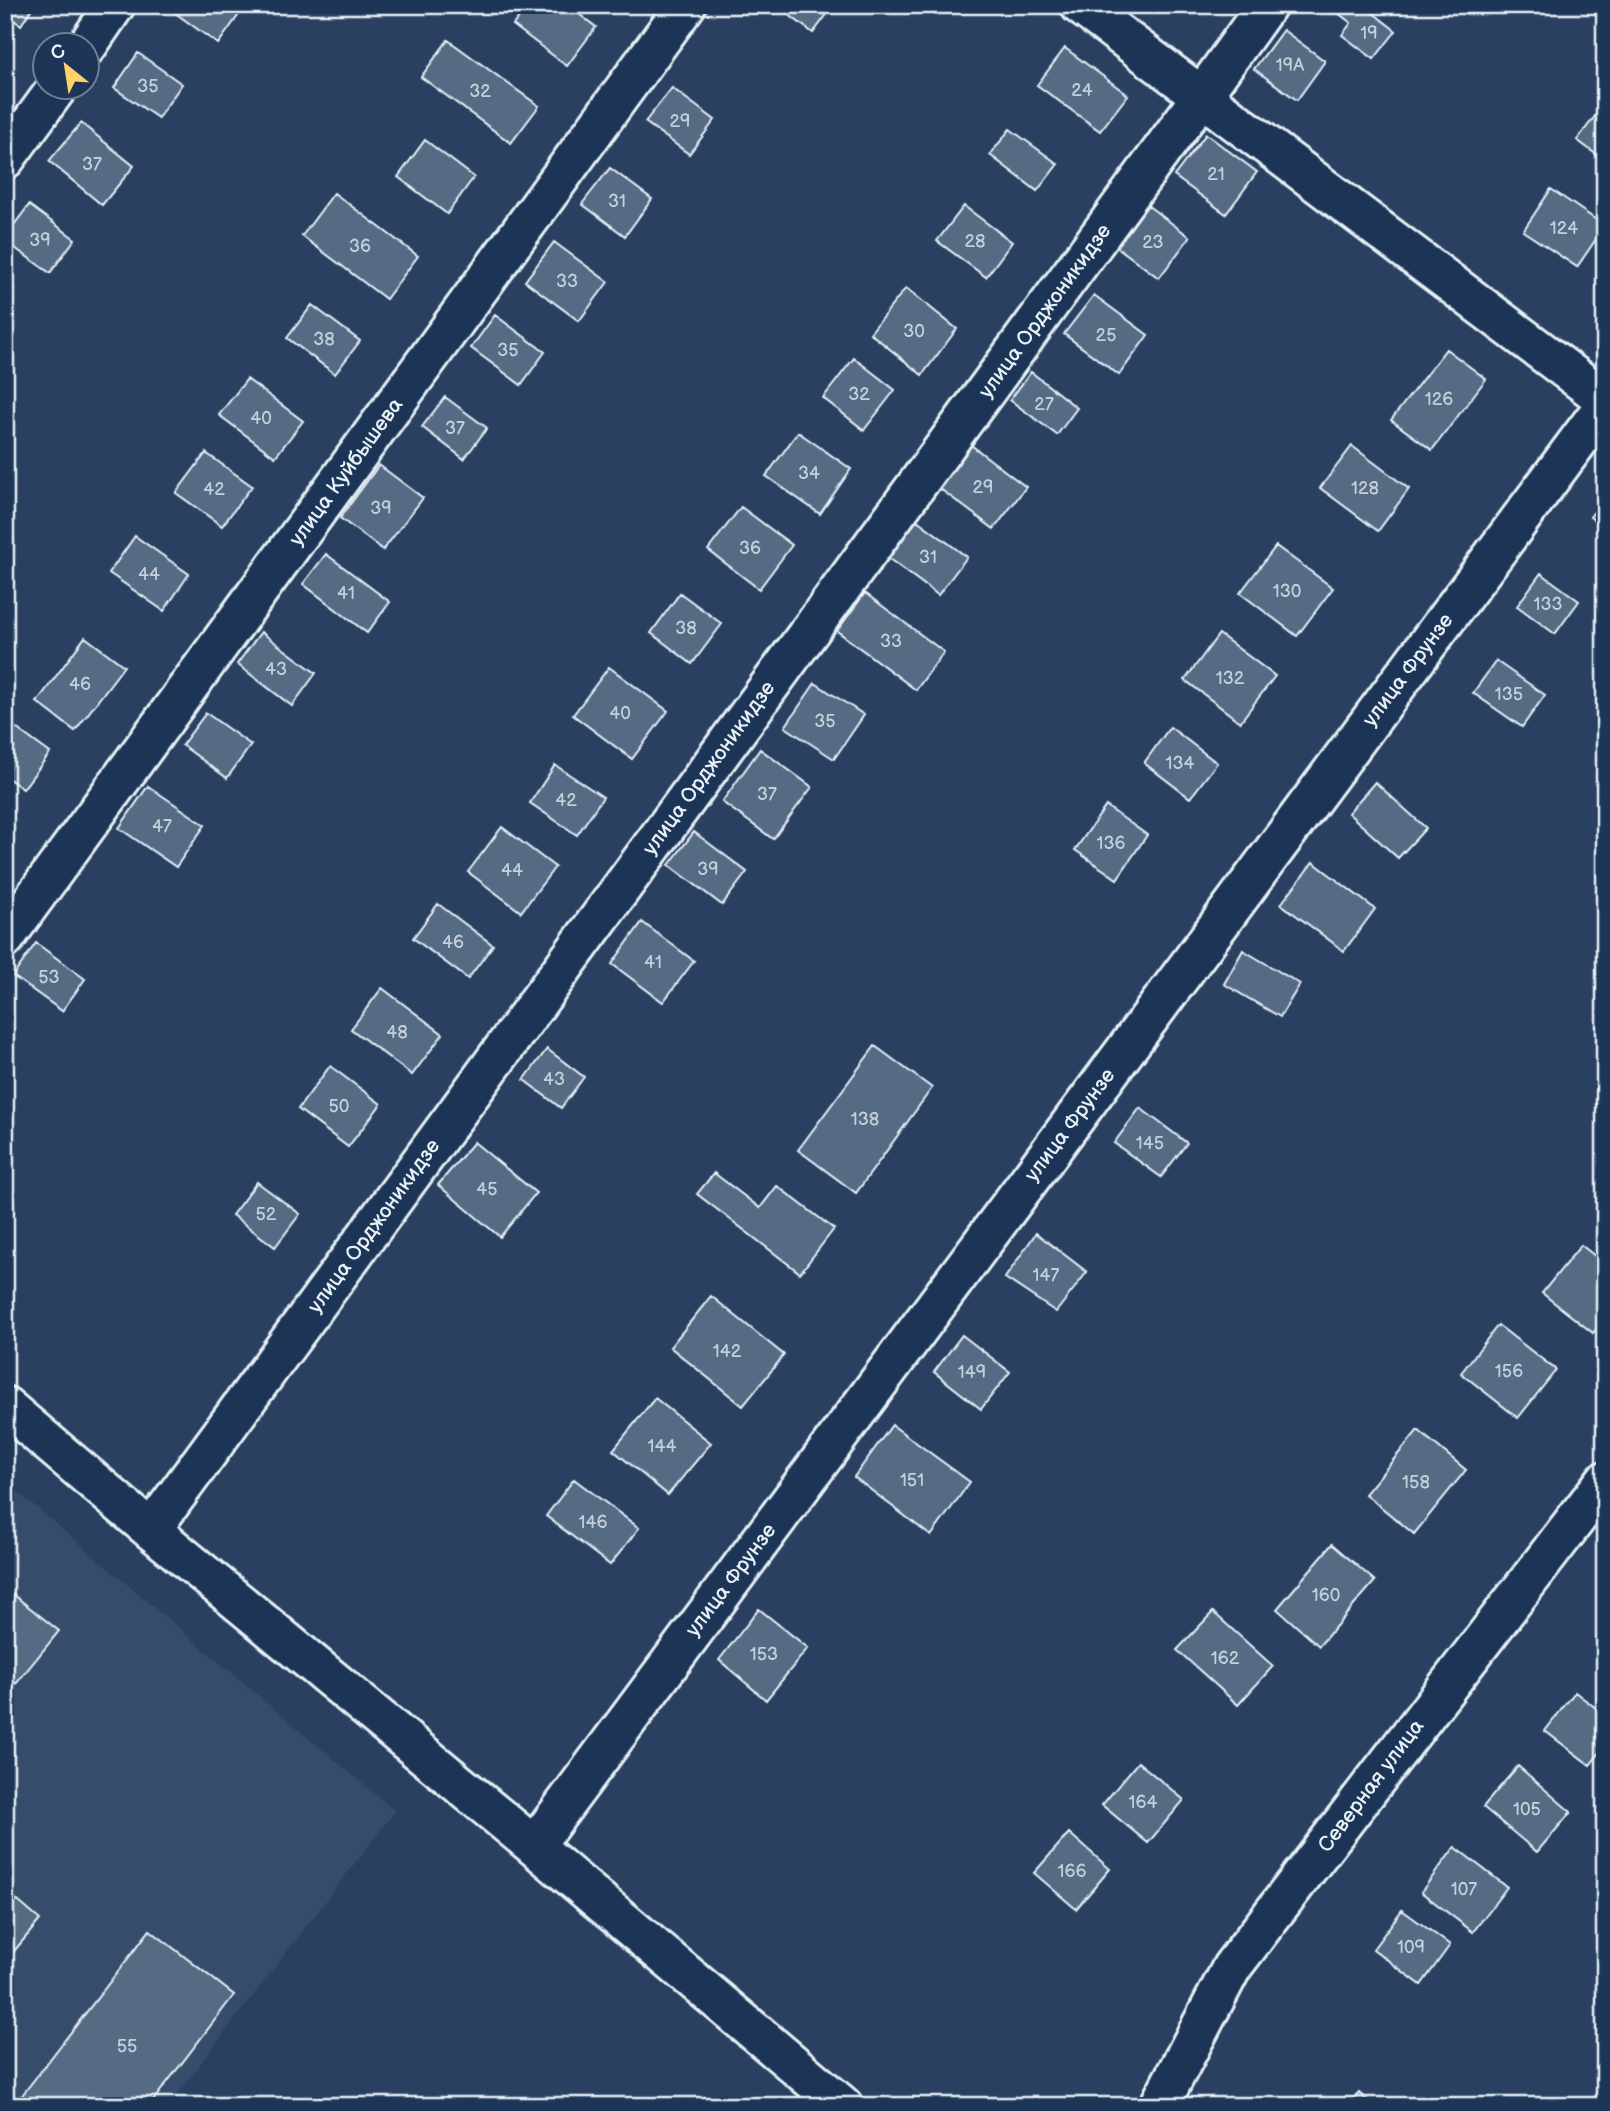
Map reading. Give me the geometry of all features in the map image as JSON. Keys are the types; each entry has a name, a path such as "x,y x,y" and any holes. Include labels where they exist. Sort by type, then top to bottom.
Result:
{"street":[{"path":"97,32 116,5"},
{"name":"улица Куйбышева","path":"5,938 686,5"},
{"path":"1080,5 1605,399"},
{"name":"улица Орджоникидзе","path":"151,1530 1267,5"},
{"path":"5,159 47,102"},
{"name":"улица Фрунзе","path":"534,1846 1605,405"},
{"path":"5,1406 844,2106"},
{"name":"Северная улица","path":"1159,2106 1232,1967 1605,1481"}],"shaded area":[{"path":"5,1481 395,1811 168,2106 5,2106"}],"building":[{"path":"5,5 34,5 21,25 5,14"},
{"path":"238,5 243,9 218,44 167,7"},
{"path":"528,5 567,5 596,27 567,66 513,25"},
{"path":"776,5 834,5 813,33"},
{"path":"1336,5 1363,5 1396,31 1374,59 1342,35 1351,23 1333,9"},
{"path":"1283,30 1325,61 1297,100 1254,69"},
{"path":"448,40 539,106 511,143 421,77"},
{"path":"1065,48 1128,95 1100,131 1037,85"},
{"path":"138,53 182,84 158,118 114,88"},
{"path":"672,88 715,120 689,154 645,122"},
{"path":"1605,103 1605,161 1577,140"},
{"path":"81,123 134,166 102,205 49,161"},
{"path":"1010,129 1058,164 1037,191 990,155"},
{"path":"1206,134 1257,172 1226,214 1174,176"},
{"path":"425,140 474,177 447,214 398,177"},
{"path":"610,168 652,199 625,236 582,204"},
{"path":"1551,189 1605,226 1577,267 1523,231"},
{"path":"334,193 418,256 386,299 302,236"},
{"path":"29,205 75,239 50,273 5,241 5,237"},
{"path":"1147,205 1190,237 1159,278 1117,247"},
{"path":"964,206 1012,242 986,277 937,241"},
{"path":"554,242 608,282 579,321 525,281"},
{"path":"906,288 957,329 922,375 870,333"},
{"path":"1094,295 1148,335 1119,375 1064,334"},
{"path":"312,305 360,341 335,374 287,338"},
{"path":"495,315 545,352 521,385 471,348"},
{"path":"1446,349 1486,379 1432,450 1391,420"},
{"path":"854,358 895,390 864,430 823,398"},
{"path":"1031,372 1077,408 1057,435 1010,400"},
{"path":"247,379 303,421 275,457 219,415"},
{"path":"445,397 487,428 464,459 422,427"},
{"path":"798,432 851,469 820,514 766,476"},
{"path":"971,445 1026,487 994,529 939,488"},
{"path":"1352,446 1409,489 1378,531 1320,488"},
{"path":"206,453 252,486 222,526 176,493"},
{"path":"379,465 423,498 383,550 340,518"},
{"path":"1605,497 1605,527 1590,517"},
{"path":"741,507 792,545 759,589 708,550"},
{"path":"917,520 967,557 938,595 888,558"},
{"path":"135,536 189,574 164,611 109,573"},
{"path":"1276,546 1333,588 1297,636 1240,593"},
{"path":"326,554 390,602 367,633 303,584"},
{"path":"1541,573 1579,601 1555,634 1517,606"},
{"path":"680,593 722,624 692,664 651,633"},
{"path":"865,593 944,652 916,690 837,631"},
{"path":"261,632 316,673 292,706 237,664"},
{"path":"1219,634 1275,676 1240,722 1185,680"},
{"path":"85,637 124,666 75,731 37,702"},
{"path":"1496,661 1545,695 1522,727 1473,693"},
{"path":"609,667 668,711 632,759 573,715"},
{"path":"815,683 864,715 834,759 785,727"},
{"path":"206,713 251,745 227,778 182,745"},
{"path":"5,720 50,753 23,789 5,776"},
{"path":"1170,727 1217,763 1190,798 1144,763"},
{"path":"760,749 812,787 773,839 722,802"},
{"path":"555,765 603,797 577,835 530,803"},
{"path":"1375,782 1426,828 1398,858 1348,813"},
{"path":"148,786 205,825 176,867 119,828"},
{"path":"1106,806 1147,835 1117,879 1075,850"},
{"path":"502,827 555,867 521,912 468,872"},
{"path":"694,832 747,872 722,905 669,865"},
{"path":"1313,862 1375,909 1344,951 1281,904"},
{"path":"438,904 493,945 468,979 413,938"},
{"path":"642,922 694,961 663,1002 612,964"},
{"path":"36,943 85,979 62,1011 13,976"},
{"path":"1243,950 1300,984 1280,1017 1224,984"},
{"path":"382,988 443,1034 412,1075 351,1029"},
{"path":"875,1046 932,1088 856,1193 798,1150"},
{"path":"547,1049 584,1077 561,1108 524,1080"},
{"path":"330,1066 381,1104 348,1147 298,1109"},
{"path":"1140,1108 1187,1143 1161,1177 1114,1143"},
{"path":"474,1142 536,1193 500,1237 438,1185"},
{"path":"714,1173 760,1208 777,1186 834,1229 800,1273 697,1194"},
{"path":"257,1182 300,1214 275,1247 232,1215"},
{"path":"1036,1233 1087,1272 1056,1312 1005,1278"},
{"path":"1581,1245 1605,1264 1605,1318 1593,1333 1542,1293"},
{"path":"711,1296 784,1355 743,1406 670,1347"},
{"path":"1498,1325 1556,1370 1518,1418 1461,1373"},
{"path":"962,1335 1010,1372 981,1409 934,1372"},
{"path":"655,1398 711,1443 668,1495 613,1450"},
{"path":"892,1425 970,1482 931,1536 854,1477"},
{"path":"1418,1430 1466,1470 1414,1534 1365,1494"},
{"path":"574,1479 639,1528 610,1565 546,1516"},
{"path":"1332,1544 1375,1581 1319,1646 1277,1609"},
{"path":"5,1588 59,1631 16,1684 5,1676"},
{"path":"759,1609 808,1648 766,1700 719,1660"},
{"path":"1213,1612 1273,1666 1238,1705 1177,1650"},
{"path":"1575,1692 1605,1715 1605,1746 1590,1765 1545,1731"},
{"path":"1138,1762 1184,1800 1148,1843 1102,1805"},
{"path":"1518,1766 1571,1812 1537,1852 1483,1807"},
{"path":"1069,1833 1110,1869 1076,1909 1034,1873"},
{"path":"1455,1847 1507,1887 1473,1932 1421,1892"},
{"path":"5,1890 40,1920 5,1962"},
{"path":"1402,1910 1450,1945 1421,1985 1373,1949"},
{"path":"150,1930 234,1995 149,2106 31,2106 20,2098"},
{"path":"1359,2093 1374,2106 1347,2106"}]}
